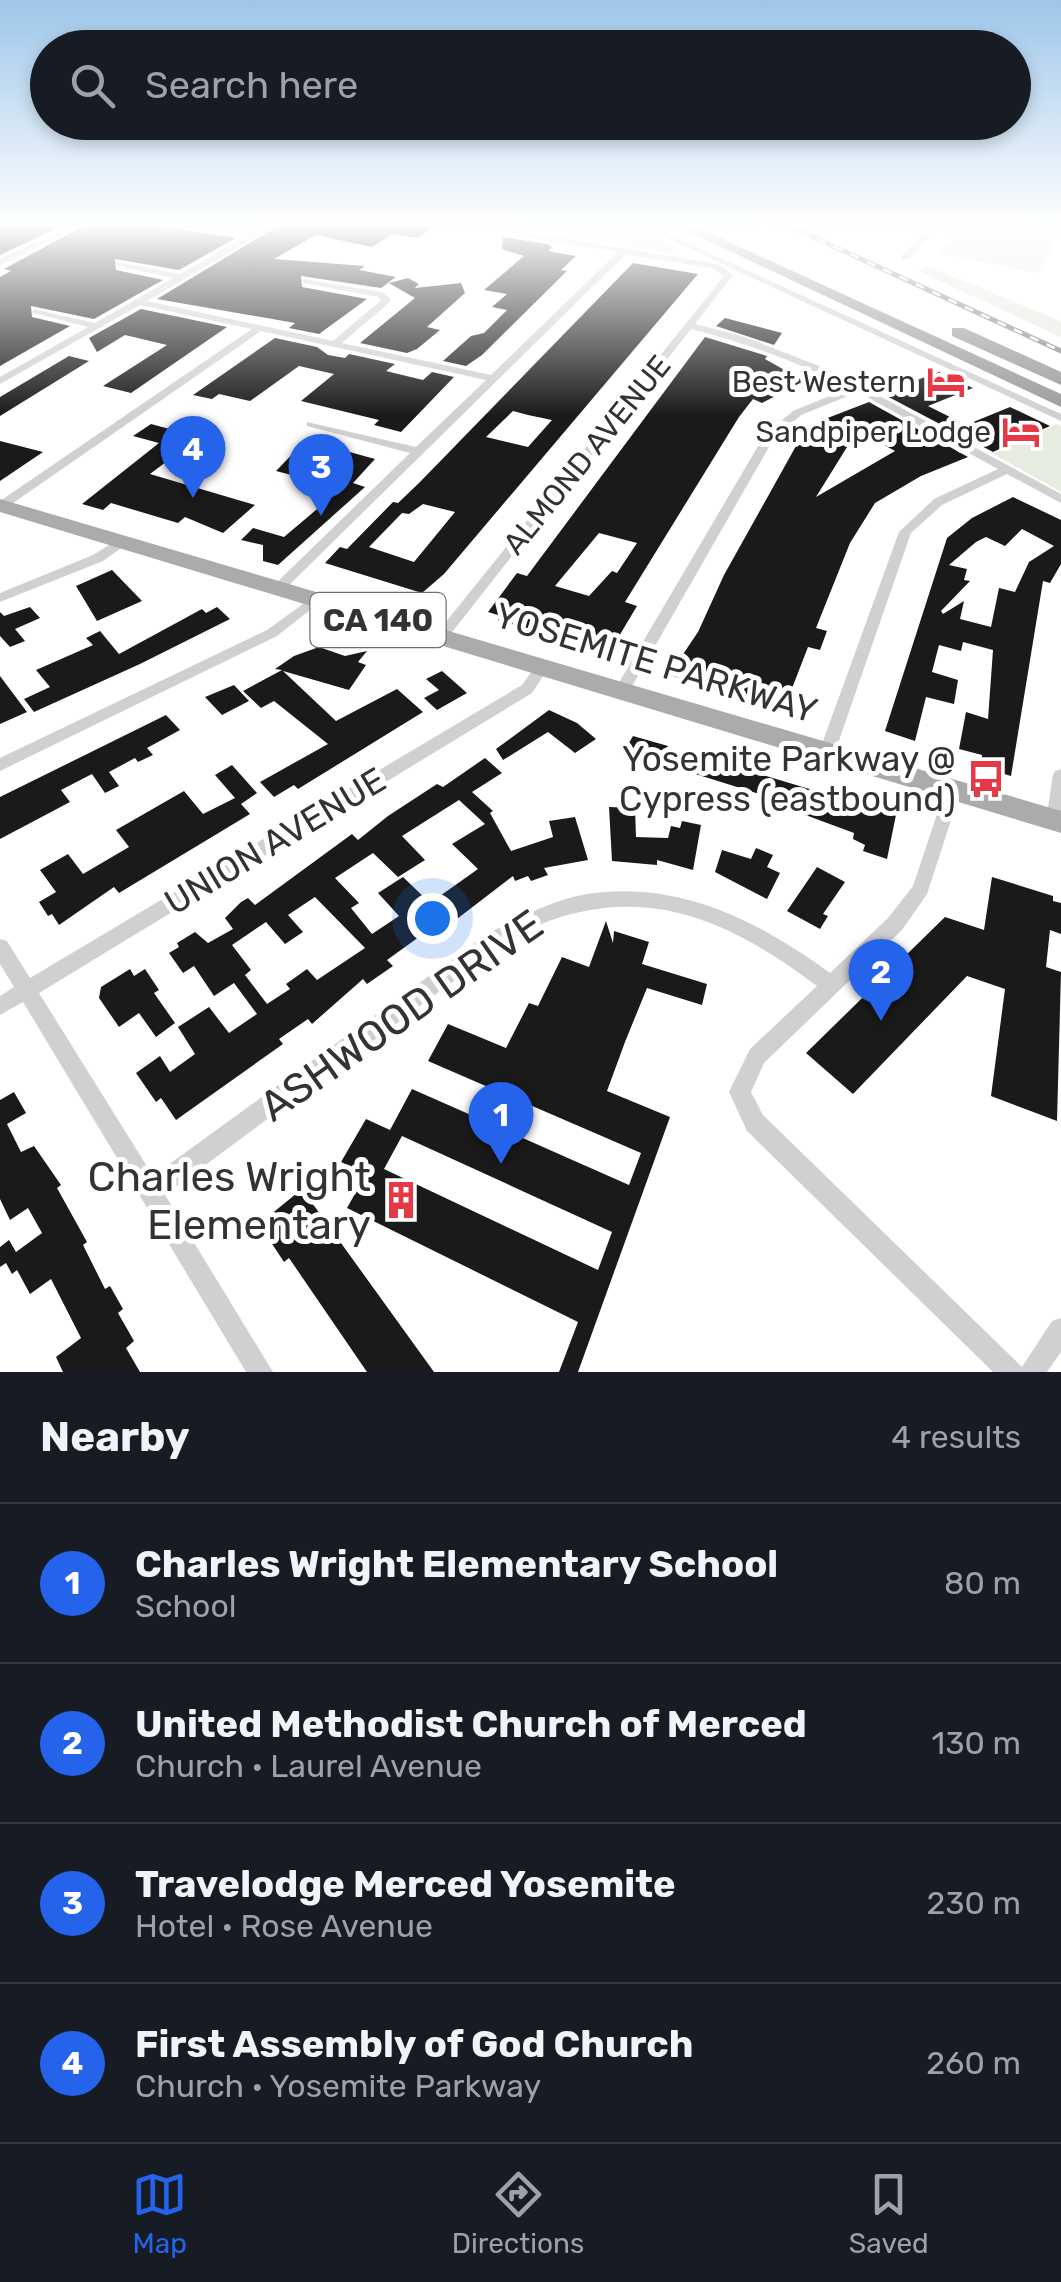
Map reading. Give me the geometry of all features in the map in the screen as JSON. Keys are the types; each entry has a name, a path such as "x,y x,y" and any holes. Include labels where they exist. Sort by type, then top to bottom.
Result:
{"highway":[{"path":"817,288 1061,401"},
{"path":"860,288 1061,378"}],"main road":[{"name":"YOSEMITE PARKWAY","path":"1,505 1058,822"}],"street":[{"path":"0,381 162,288"},
{"path":"336,344 387,300 382,295 347,288"},
{"path":"277,589 585,288"},
{"name":"ALMOND AVENUE","path":"440,638 720,288"},
{"path":"783,288 1061,418"},
{"path":"139,302 493,378"},
{"path":"36,311 98,326"},
{"path":"690,326 763,344 1061,499"},
{"path":"1,505 262,327"},
{"path":"622,692 768,438 797,413 855,389"},
{"path":"311,424 418,450"},
{"path":"827,752 905,532 938,502 1006,470"},
{"path":"0,598 98,558 122,541"},
{"path":"0,765 272,633 300,616 314,600"},
{"name":"UNION AVENUE","path":"0,1006 527,688 542,667"},
{"path":"1058,822 1061,776"},
{"path":"953,790 921,889 895,924 757,1056 740,1092 755,1124 1011,1372"},
{"name":"ASHWOOD DRIVE","path":"149,1193 494,940 558,908 639,896 686,903 764,936 832,986"},
{"path":"0,947 260,1372"},
{"path":"1032,1372 1061,1330"}],"shaded area":[{"path":"955,288 981,288 1061,321 1061,337"},
{"path":"1057,424 1061,426 1061,492 993,454"}],"building":[{"path":"0,288 149,288 94,319 31,306 32,317 70,326 0,366"},
{"path":"175,288 308,288 367,299 319,334 289,328 295,323 157,299"},
{"path":"398,288 463,288 465,293 427,327 440,330 417,349 407,353 360,343 415,298"},
{"path":"550,288 466,366 443,361 471,336 484,333 507,310 492,307 507,294 484,290"},
{"path":"609,288 686,288 444,574 422,593 325,563 340,547 347,549 393,502 398,503","holes":["513,411 552,420 528,447 486,437","423,504 455,512 414,562 369,547 402,513 409,514"]},
{"path":"141,309 227,327 131,393 103,386 167,345 125,335 97,352 89,338"},
{"path":"725,318 782,333 774,345 716,326"},
{"path":"705,337 767,356 765,359 804,381 762,403 753,399 739,417 625,602 637,606 612,648 574,643 498,620 501,616 488,612 517,573 527,576","holes":["599,533 637,543 617,573 612,571 589,596 555,586"]},
{"path":"275,338 317,347 328,355 345,358 349,354 395,364 386,371 423,380 432,372 454,377 401,432 374,425 379,420 301,401 334,374 299,366 250,401 219,394 212,399 193,395"},
{"path":"69,356 89,361 0,416 0,397"},
{"path":"939,372 973,388 928,406 966,425 1010,407 1050,426 993,452 881,393"},
{"path":"869,402 968,457 921,476 875,503 850,543 816,628 827,631 820,650 808,647 784,709 720,689 725,677 708,669 700,683 669,675 698,632 724,575 801,437 825,419","holes":["864,434 895,451 816,497 852,439"]},
{"path":"151,424 199,437 150,474 255,505 223,533 185,517 178,523 111,503 103,510 82,504 159,443 133,436"},
{"path":"306,440 375,459 353,483 365,487 278,565 263,561 263,545 241,540 253,528 284,537 342,488 276,471"},
{"path":"0,441 43,452 0,481"},
{"path":"1013,497 1061,520 1061,564 1050,583 1043,581 1011,776 981,767 982,755 959,749 966,712 988,719 993,650 963,642 961,651 939,645 932,672 958,680 954,704 926,697 915,741 885,731 947,538 972,518","holes":["1022,529 1054,546 1029,562 1015,592 999,588 991,627 960,619 964,601 943,614 941,611 970,581 964,580 967,569 949,565 976,542 986,537 1005,546"]},
{"path":"112,570 142,601 97,621 76,586"},
{"path":"30,607 40,618 15,629 25,641 10,647 0,636 0,612 4,616"},
{"path":"217,607 230,619 140,664 34,712 24,699 50,687 36,670 93,645 86,638 100,631 119,654 202,609 206,613"},
{"path":"319,647 345,656 367,651 358,662 366,665 349,690 283,671 336,721 397,689 423,712 298,789 294,785 274,797 260,782 328,744 274,701 261,708 243,691 282,670 275,669 294,656"},
{"path":"442,671 467,693 437,710 424,698 439,690 426,679"},
{"path":"0,676 27,712 0,724"},
{"path":"234,685 249,701 222,715 205,697"},
{"path":"549,710 577,723 596,739 575,753 548,732 503,760 496,749"},
{"path":"166,715 180,730 147,748 153,755 138,762 135,758 109,772 119,786 105,793 92,774 61,790 70,802 0,839 0,797"},
{"path":"633,736 668,746 658,767 622,755"},
{"path":"693,754 896,815 887,859 863,851 865,845 853,839 854,833 792,810 794,805 686,771"},
{"path":"485,758 502,773 472,792 493,811 490,813 511,851 553,837 549,821 575,817 588,860 544,868 548,875 531,881 528,876 515,881 513,876 453,922 448,916 387,960 393,966 367,984 363,979 312,1024 308,1019 279,1039 283,1044 176,1120 161,1098 156,1102 136,1073 160,1056 170,1072 195,1054 178,1027 209,1007 229,1033 257,1014 234,983 214,996 194,966 183,973 169,953 179,947 177,943 195,932 208,943 233,929 225,918 241,902 248,898 255,905 352,834 358,840 437,784 443,787","holes":["459,800 485,824 452,844 478,869 430,903 403,877 378,893 399,916 372,934 351,908 359,903 335,878 373,853 398,877 425,860 402,836","315,897 365,948 317,980 307,969 286,984 290,989 267,1004 245,975 251,970 232,945 266,922 285,944 303,932 288,915"]},
{"path":"232,765 257,793 241,804 250,814 119,893 114,887 59,925 52,914 48,916 39,902 56,892 40,870 68,854 83,874 129,847 116,830 184,791 203,814 235,798 215,775"},
{"path":"609,807 635,808 636,837 668,838 671,826 680,828 682,821 701,825 693,870 657,860 657,865 612,861"},
{"path":"756,848 773,855 767,867 780,873 767,899 715,872 722,850 751,859"},
{"path":"817,867 845,882 823,914 828,916 820,929 787,911"},
{"path":"992,877 1053,896 1053,901 1061,903 1061,934 1050,930 1046,967 1061,972 1057,1121 991,1096 1005,989 967,976 853,1094 806,1053 945,917 984,930"},
{"name":"Charles Wright Elementary","path":"606,921 613,943 614,931 649,942 642,964 707,984 702,1005 647,988 625,1042 607,1091 670,1117 578,1372 559,1372 578,1322 347,1208 366,1174 341,1162 366,1119 390,1130 412,1089 629,1185 641,1153 428,1061 448,1024 506,1048 529,1003 538,1006 562,957 589,967","holes":["402,1136 612,1232 598,1270 384,1169"]},
{"path":"130,969 134,976 145,969 159,990 154,993 175,1023 156,1037 139,1013 119,1027 99,998 101,987"},
{"path":"14,1092 26,1113 7,1124 21,1152 34,1146 61,1185 57,1188 87,1242 83,1245 105,1289 110,1286 123,1309 118,1313 134,1341 126,1348 140,1372 63,1372 56,1357 81,1338 51,1279 30,1294 17,1270 12,1274 6,1263 0,1267 0,1247 9,1240 16,1252 42,1233 28,1208 10,1220 0,1199 0,1100"},
{"name":"Charles Wright Elementary","path":"302,1189 434,1372 367,1372 289,1258 284,1262 259,1224"}],"railway":[{"path":"924,288 1061,351"}],"place":[{"name":"Best Western","path":"946,382"},
{"name":"Sandpiper Lodge","path":"1021,432"},
{"name":"First Assembly of God Church","path":"193,498"},
{"name":"Travelodge Merced Yosemite","path":"321,516"},
{"name":"Yosemite Parkway @ Cypress (eastbound)","path":"986,779"},
{"name":"United Methodist Church of Merced","path":"881,1021"},
{"name":"Charles Wright Elementary School","path":"501,1164"},
{"name":"Charles Wright Elementary","path":"401,1200"}]}
